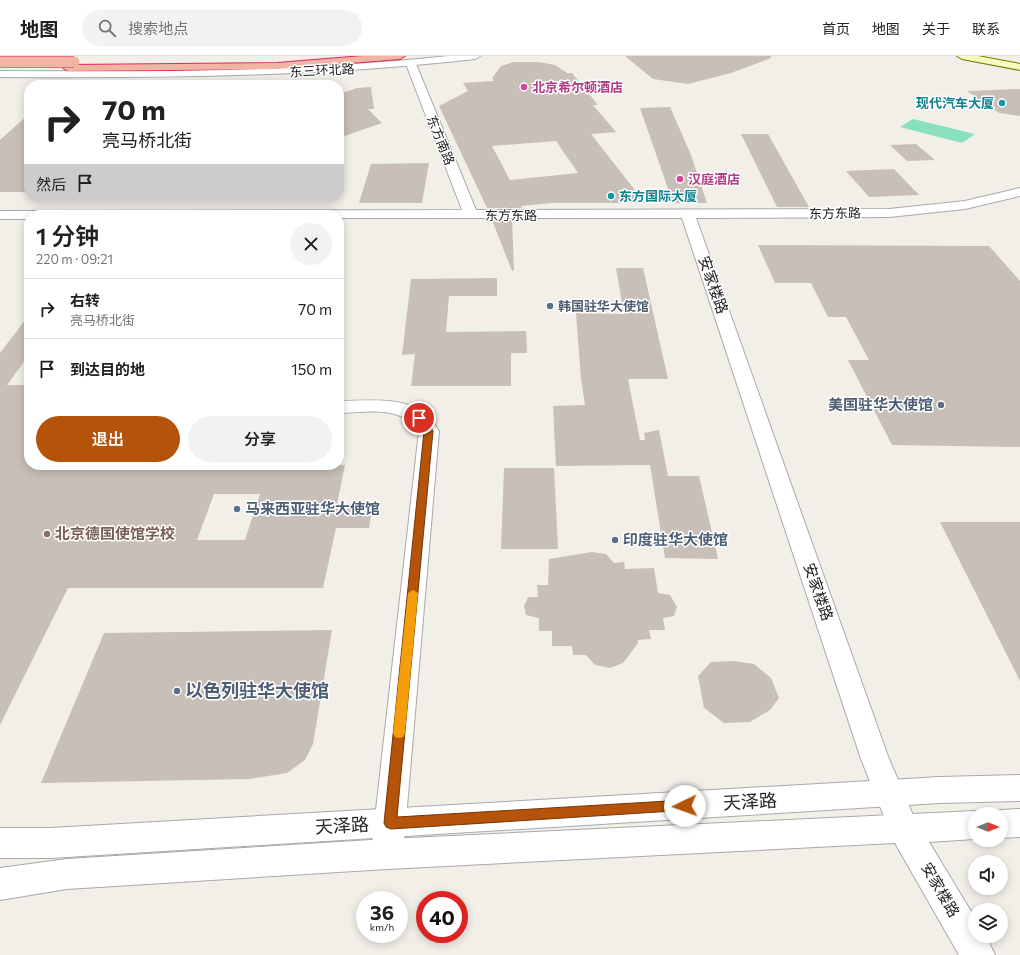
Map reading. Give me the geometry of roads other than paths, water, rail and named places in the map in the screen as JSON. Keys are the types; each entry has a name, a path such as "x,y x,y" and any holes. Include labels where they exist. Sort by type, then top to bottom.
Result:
{"highway":[{"path":"0,68 311,56"},
{"path":"0,62 193,68 277,66 400,56"},
{"path":"185,61 229,57"},
{"path":"302,64 360,68"},
{"path":"227,74 277,66"}],"main road":[{"path":"962,56 1020,67"},
{"path":"979,56 1020,64"}],"street":[{"path":"35,74 24,71 38,56"},
{"name":"东三环北路","path":"0,74 227,74 360,68 411,64 475,56"},
{"name":"东方南路","path":"411,64 471,215"},
{"name":"东方东路","path":"344,215 688,214 913,211 965,205 1020,192"},
{"name":"安家楼路","path":"688,214 875,759 904,829 978,955"},
{"name":"东方东路","path":"0,215 24,215"},
{"path":"344,407 386,407 407,411 419,418 429,431 387,854"},
{"name":"天泽路","path":"0,843 59,842 940,790 1020,788"},
{"path":"1008,824 1020,823"},
{"name":"天泽路","path":"0,884 68,874 387,854 968,825"}],"place":[{"name":"北京希尔顿酒店","path":"524,87"},
{"name":"现代汽车大厦","path":"1002,103"},
{"name":"汉庭酒店","path":"680,179"},
{"name":"东方国际大厦","path":"611,196"},
{"name":"韩国驻华大使馆","path":"550,306"},
{"name":"美国驻华大使馆","path":"941,405"},
{"name":"马来西亚驻华大使馆","path":"237,509"},
{"name":"北京德国使馆学校","path":"47,534"},
{"name":"印度驻华大使馆","path":"615,540"},
{"name":"以色列驻华大使馆","path":"177,691"}]}
